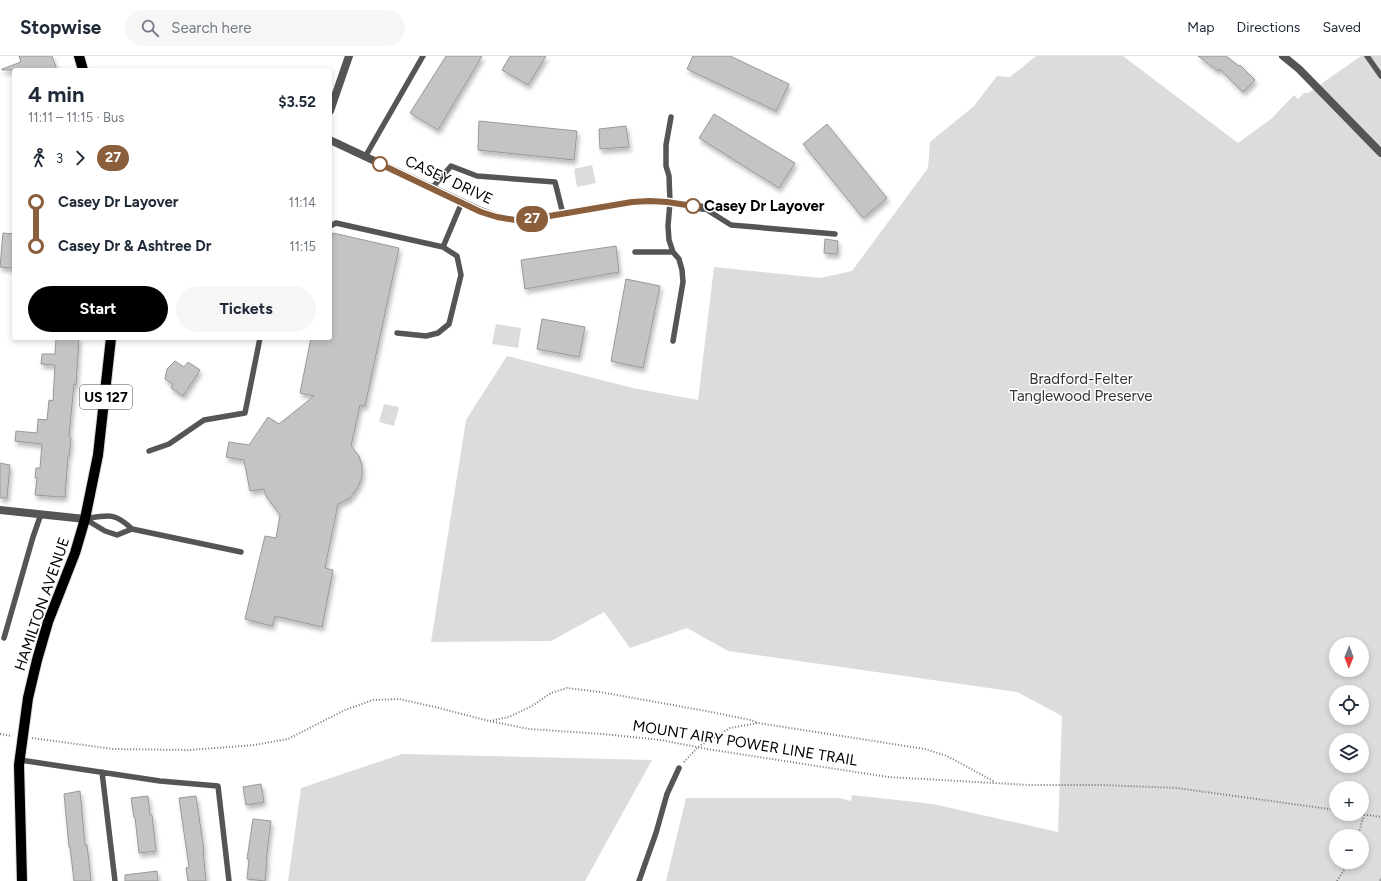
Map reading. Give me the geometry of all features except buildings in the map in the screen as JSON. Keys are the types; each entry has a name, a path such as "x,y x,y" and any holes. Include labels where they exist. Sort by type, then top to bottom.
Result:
{"main road":[{"path":"80,56 83,68"},
{"name":"HAMILTON AVENUE","path":"22,881 20,760 28,698 48,622 76,553 85,519 99,448 112,340"}],"street":[{"path":"332,105 349,56"},
{"path":"1283,56 1299,69 1381,154"},
{"name":"CASEY DRIVE","path":"332,141 481,212 497,217 515,220 538,219 632,202 650,201 670,202 704,208"},
{"path":"0,510 85,519"}],"lane":[{"path":"364,156 424,56"},
{"path":"1366,56 1381,76"},
{"path":"671,117 666,145 666,166 669,176 670,202 668,226 669,240 673,252 679,259 683,282 673,341"},
{"path":"432,188 450,166 477,176 555,182 564,214"},
{"path":"443,247 462,202"},
{"path":"704,208 731,225 835,234"},
{"path":"332,225 336,223 443,247 457,256 461,275 449,324 438,333 426,336 397,333"},
{"path":"635,252 673,252"},
{"path":"149,451 169,444 204,420 245,413 260,340"},
{"path":"4,638 41,514"},
{"path":"85,519 108,515 122,520 132,529 241,552"},
{"path":"85,519 105,531 117,534 132,529"},
{"path":"20,760 160,781 218,786 228,881"},
{"path":"639,881 656,833 667,794 679,768"},
{"path":"102,772 115,881"}],"path":[{"name":"MOUNT AIRY POWER LINE TRAIL","path":"489,721 509,717 532,706 551,693 566,688 600,692 706,711 751,720 758,723 925,749 947,756 997,783"},
{"name":"MOUNT AIRY POWER LINE TRAIL","path":"0,734 113,749 190,750 254,745 288,739 345,710 373,700 399,699 435,706 489,721 529,729 661,740 698,748 888,776 1030,785 1104,785 1177,788 1329,809"},
{"path":"679,768 698,748 730,728 758,723"},
{"path":"1369,815 1381,817"},
{"path":"1337,881 1345,869"}],"green space":[{"name":"Bradford-Felter Tanglewood Preserve","path":"1036,56 1123,56 1238,143 1271,119 1294,95 1298,99 1304,93 1308,93 1361,56 1381,56 1381,881 666,881 686,798 839,798 851,801 852,795 933,804 1058,832 1062,716 1017,692 728,651 687,628 630,648 604,612 551,641 431,642 466,420 507,356 633,388 698,400 714,267 820,278 852,271 928,168 930,142 974,106 997,76 1010,77"},
{"path":"592,165 596,183 577,187 574,169"},
{"path":"496,324 521,328 518,348 492,344"},
{"path":"384,404 399,407 394,426 379,422"},
{"path":"402,754 652,760 585,881 288,881 301,788"}],"bus line":[{"name":"27","path":"380,164 481,212 497,217 515,220 538,219 632,202 667,202 693,206"}],"place":[{"name":"Casey Dr Layover","path":"693,206"}]}
